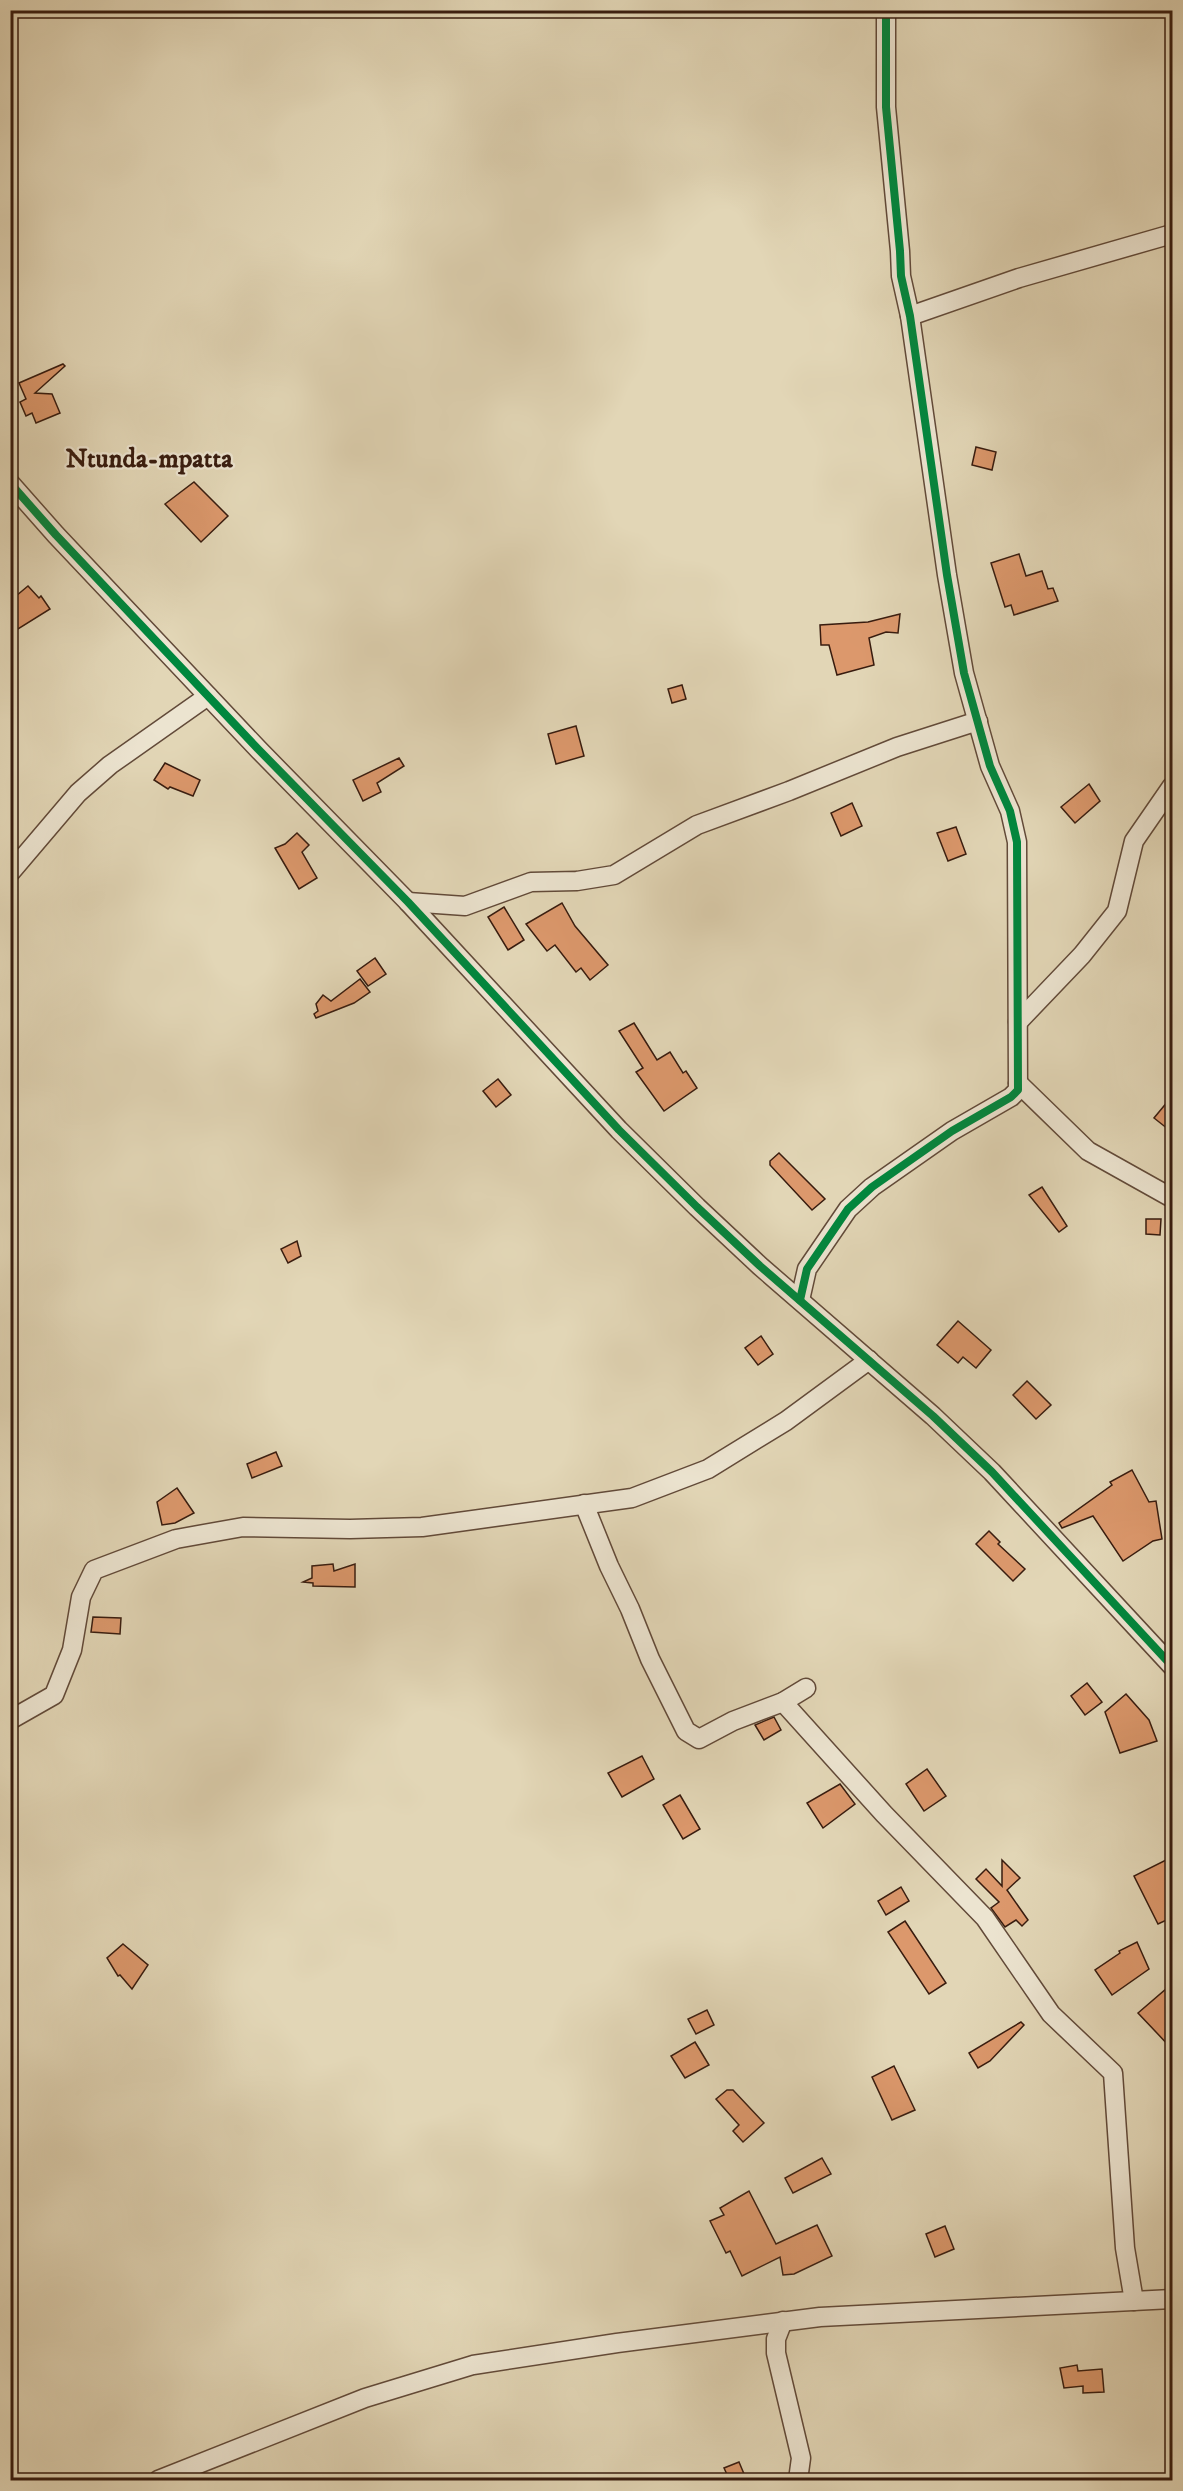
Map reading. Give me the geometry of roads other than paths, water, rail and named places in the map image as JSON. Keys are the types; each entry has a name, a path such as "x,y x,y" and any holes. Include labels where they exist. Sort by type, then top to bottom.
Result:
{"street":[{"path":"800,1300 807,1269 848,1209 872,1187 952,1131 1011,1097 1018,1090 1017,842 1010,811 990,766 964,674 947,575 910,316 901,276 886,107 886,10"},
{"path":"910,316 1018,278 1173,234"},
{"path":"10,483 208,696 408,902 619,1130 697,1207 933,1416 992,1472 1173,1666"},
{"path":"10,873 78,793 110,765 208,696"},
{"path":"408,902 465,906 531,882 577,881 614,875 697,825 897,747 978,721"},
{"path":"1018,1022 1082,955 1117,910 1134,841 1173,786"},
{"path":"1018,1083 1088,1151 1173,1198"},
{"path":"10,1720 54,1695 72,1650 81,1597 94,1570 176,1539 243,1527 350,1529 422,1527 632,1498 708,1469 786,1421 869,1360"},
{"path":"584,1504 650,1659 686,1731 699,1739 733,1721 783,1702 806,1688"},
{"path":"783,1702 884,1814 985,1918 1050,2014 1113,2073 1125,2248 1134,2301"},
{"path":"158,2481 364,2398 473,2365 617,2343 848,2314 1173,2300"},
{"path":"783,2321 776,2339 776,2353 801,2458 798,2481"}],"district":[{"name":"Ntunda-mpatta","path":"149,458"}]}
